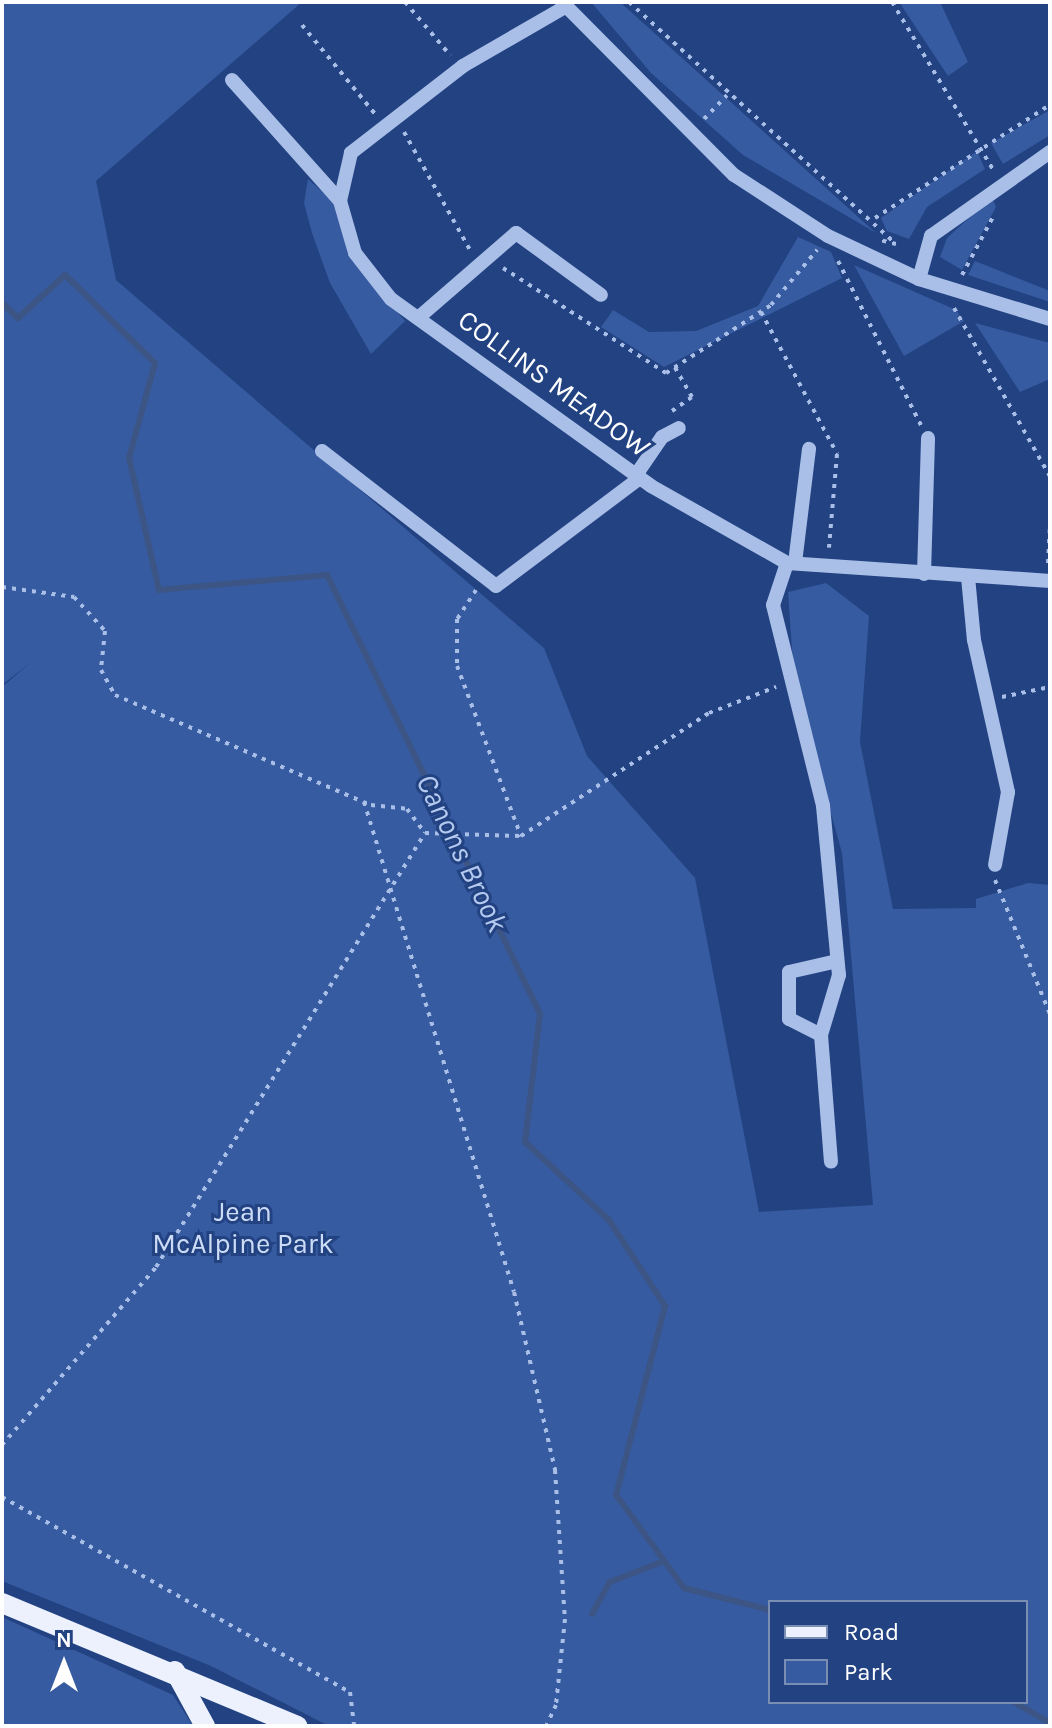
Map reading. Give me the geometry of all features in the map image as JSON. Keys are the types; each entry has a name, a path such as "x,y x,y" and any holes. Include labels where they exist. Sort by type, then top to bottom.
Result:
{"main road":[{"path":"2,1603 175,1671 297,1726"},
{"path":"175,1671 205,1726"}],"street":[{"name":"COLLINS MEADOW","path":"340,201 351,153 382,122 460,68 564,4"},
{"path":"564,4 734,175 829,236 919,279 1050,319"},
{"name":"COLLINS MEADOW","path":"232,80 340,201 355,253 418,318 638,477 791,563 1048,581"},
{"path":"919,279 931,236 1050,152"},
{"path":"418,318 516,233 601,295"},
{"path":"322,451 496,586 638,477 662,437 679,428"},
{"path":"924,574 928,438"},
{"path":"809,449 791,563 773,605 823,806 836,955 834,1009 821,1035 831,1162"},
{"path":"968,577 988,699 1008,792 995,865"},
{"path":"821,1035 789,1019 789,972 836,955"}],"path":[{"path":"405,2 460,68"},
{"path":"629,2 727,95 875,218 896,244 870,235"},
{"path":"892,2 987,159"},
{"path":"302,25 382,122 399,126 420,152 483,262 637,360 666,373 771,305 829,236 928,438"},
{"path":"700,124 727,95"},
{"path":"875,218 979,146 1050,105"},
{"path":"690,114 711,133"},
{"path":"960,278 1004,195 1002,184"},
{"path":"943,287 1050,476"},
{"path":"675,367 692,397 668,414 679,428"},
{"path":"1048,581 1050,528"},
{"path":"491,582 462,603 457,666 521,836"},
{"path":"2,587 74,597 105,631 101,670 115,695 364,802 407,809 425,833"},
{"path":"2,1445 156,1267 394,889 425,833 440,830 521,836 709,713 790,682"},
{"path":"988,699 1050,687"},
{"path":"364,802 394,889 514,1292 555,1470 565,1619 556,1705 546,1726"},
{"path":"995,865 995,884 1050,1014"},
{"path":"2,1497 350,1692 354,1726"}],"green space":[{"name":"Jean McAlpine Park","path":"2,2 302,2 96,181 116,280 544,648 587,756 695,878 759,1212 873,1205 842,853 794,679 788,592 826,583 869,616 860,742 893,909 976,908 976,899 1028,883 1050,885 1050,1726 329,1726 211,1666 2,1581 2,687 30,663 2,685"},
{"path":"591,2 620,2 876,233 743,155 651,73"},
{"path":"899,2 940,2 968,62 948,76"},
{"path":"1050,110 1050,135 1003,164 991,143"},
{"path":"977,151 985,169 927,207 909,239 887,231 881,218"},
{"path":"308,179 337,205 348,256 405,321 371,354 330,283 312,233 304,203"},
{"path":"992,197 996,207 962,270 940,257 947,238"},
{"path":"798,237 831,252 842,278 664,367 601,327 613,310 649,332 696,331 758,306"},
{"path":"975,261 1050,291 1050,302 968,275"},
{"path":"854,265 956,310 964,321 904,356"},
{"path":"975,323 1050,343 1050,379 1020,392"},
{"path":"2,1617 173,1695 193,1726 2,1726"}],"waterway":[{"name":"Canons Brook","path":"2,303 18,318 65,275 155,363 129,458 159,590 327,575 540,1013 525,1142 609,1220 665,1306 616,1495 684,1588 768,1609"},
{"path":"592,1614 610,1582 664,1561"},
{"name":"Canons Brook","path":"1017,1704 1050,1723"}]}
